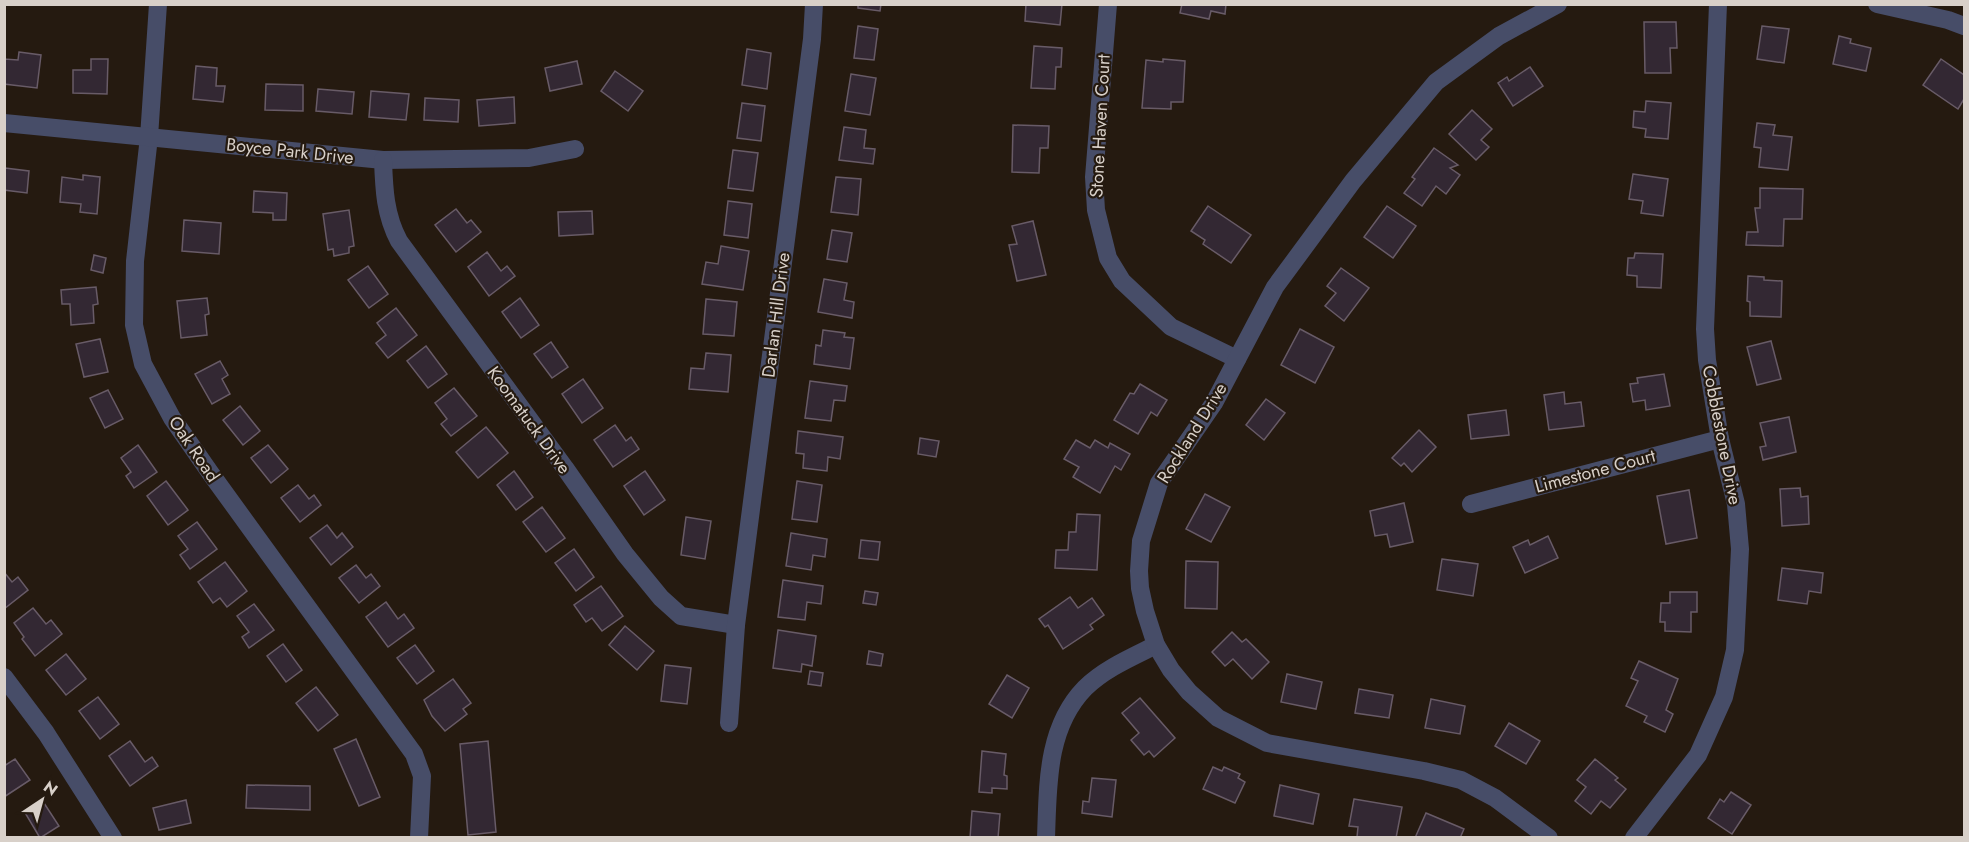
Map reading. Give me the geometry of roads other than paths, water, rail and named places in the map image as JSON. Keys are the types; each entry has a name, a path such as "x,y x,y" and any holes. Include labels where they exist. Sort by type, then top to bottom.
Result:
{"street":[{"name":"Oak Road","path":"158,4 149,137 135,261 134,325 143,364 172,418 414,754 422,776 419,837"},
{"name":"Darlan Hill Drive","path":"729,723 736,625 812,39 814,4"},
{"name":"Stone Haven Court","path":"1108,4 1094,177 1096,210 1108,258 1122,281 1171,327 1237,359"},
{"name":"Rockland Drive","path":"1549,837 1495,798 1461,780 1424,771 1267,743 1218,718 1188,692 1156,645 1140,588 1141,542 1159,483 1214,403 1275,287 1353,181 1436,82 1499,36 1558,4"},
{"name":"Cobblestone Drive","path":"1634,837 1698,755 1724,697 1735,650 1740,549 1736,504 1720,439 1707,360 1705,329 1718,4"},
{"path":"1877,4 1965,26"},
{"name":"Boyce Park Drive","path":"4,123 384,160 529,158 575,149"},
{"name":"Koomatuck Drive","path":"384,160 385,198 391,225 399,241 625,554 673,610 681,616 736,625"},
{"name":"Limestone Court","path":"1471,504 1720,439"},
{"path":"1046,837 1048,782 1053,748 1061,724 1070,707 1086,687 1112,668 1156,645"},
{"path":"4,677 46,733 113,837"}]}
